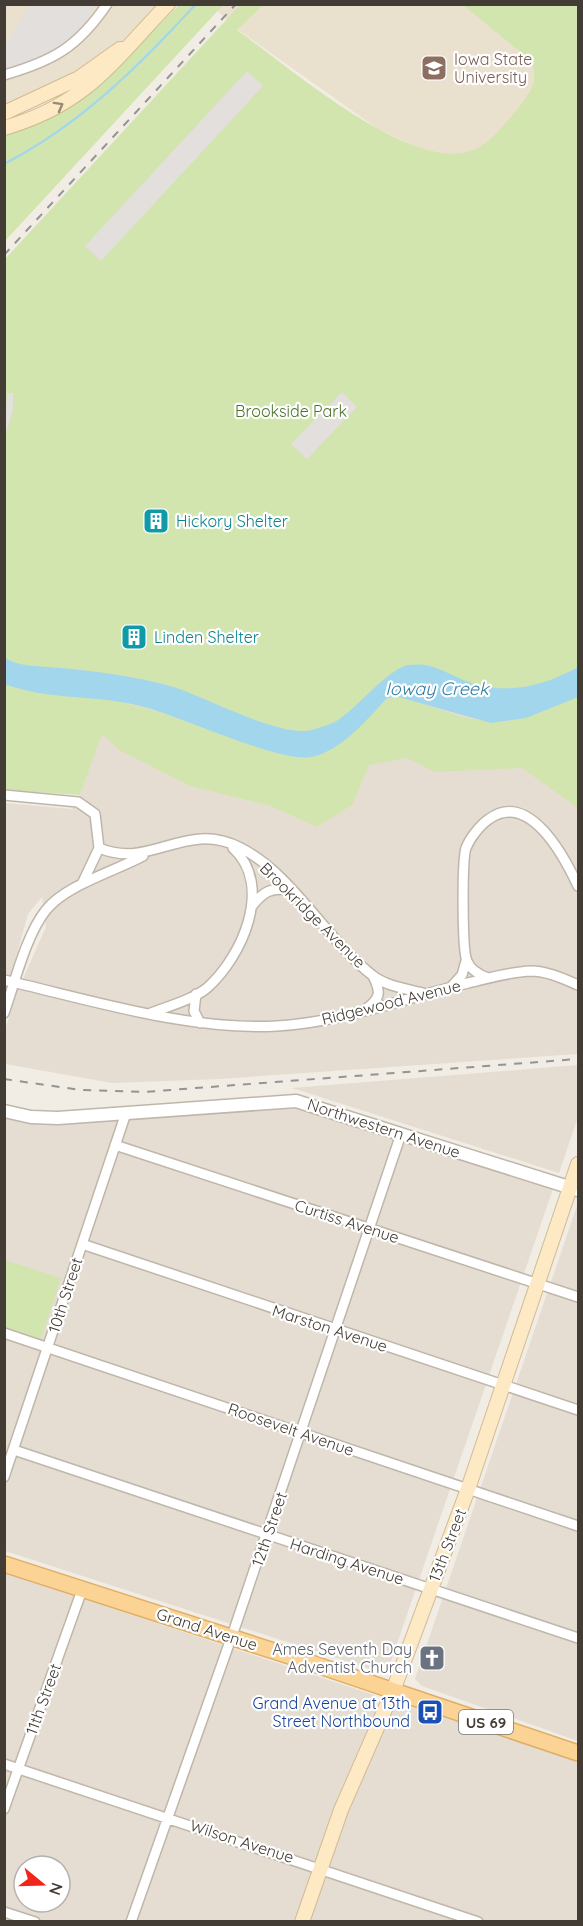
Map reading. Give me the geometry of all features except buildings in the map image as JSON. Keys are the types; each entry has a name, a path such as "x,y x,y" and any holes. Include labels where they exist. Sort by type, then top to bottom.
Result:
{"main road":[{"path":"4,128 42,114 87,88 113,65 168,4"},
{"path":"4,113 78,78 138,35"},
{"name":"13th Street","path":"302,1922 341,1810 393,1691 468,1489 538,1283 575,1189 579,1164"},
{"name":"Grand Avenue","path":"4,1564 232,1637 579,1753"}],"street":[{"path":"4,75 38,65 62,53 93,25 107,4"},
{"path":"4,795 78,802 95,814 98,824 99,848 82,884"},
{"path":"451,987 462,975 466,961 463,861 467,846 485,822 494,815 510,812 538,824 561,853 579,886"},
{"name":"Brookridge Avenue","path":"99,848 115,854 129,855 151,852 168,844 189,839 210,839 229,844 258,860 373,976 380,990 379,995 376,1001 361,1012"},
{"path":"229,844 247,867 252,884 251,908"},
{"path":"4,1014 37,923 47,909 82,884 151,852"},
{"path":"151,1013 205,989 222,972 234,953 251,908 261,895 269,890 289,890"},
{"path":"466,961 477,973 488,978"},
{"name":"Ridgewood Avenue","path":"4,980 200,1023 279,1026 361,1012 488,978 532,971 550,974 579,985"},
{"name":"Brookridge Avenue","path":"373,976 397,987 425,994"},
{"path":"196,994 194,1011 200,1023"},
{"name":"Northwestern Avenue","path":"4,1111 31,1117 58,1118 296,1101 575,1189"},
{"name":"10th Street","path":"4,1477 126,1113"},
{"name":"12th Street","path":"131,1922 232,1637 401,1134"},
{"name":"Curtiss Avenue","path":"115,1145 579,1297"},
{"name":"Marston Avenue","path":"82,1244 579,1410"},
{"name":"Roosevelt Avenue","path":"4,1333 579,1526"},
{"name":"Harding Avenue","path":"14,1450 579,1638"},
{"name":"11th Street","path":"4,1809 82,1590"},
{"name":"Wilson Avenue","path":"4,1764 321,1867 478,1922"},
{"path":"4,1912 35,1922"}],"shaded area":[{"path":"5,5 168,5 99,64 5,113"},
{"path":"30,5 95,5 81,30 59,50 14,68 5,69 5,47"},
{"name":"Iowa State University","path":"211,5 578,5 578,208 468,171 378,129 237,29"},
{"path":"247,71 263,86 101,261 85,246"},
{"path":"342,392 357,407 307,459 291,444"},
{"path":"7,393 13,393 13,410 5,437"},
{"path":"402,681 578,726 578,1054 219,1079 112,1083 5,1064 5,1030 17,992 46,927 42,897 28,914 5,997 5,803 72,809 80,795 117,689"},
{"path":"578,1065 578,1117 559,1173 292,1088"},
{"path":"297,1107 554,1186 388,1670 377,1671 5,1551 4,1116 40,1122 71,1123"},
{"path":"578,1203 578,1741 422,1686 415,1679"},
{"path":"5,1573 374,1695 378,1702 375,1713 341,1791 294,1921 5,1922"},
{"path":"393,1691 578,1753 578,1921 302,1922"}],"green space":[{"path":"179,5 223,5 5,241 5,133 73,103 98,86"},
{"name":"Brookside Park","path":"240,5 263,5 237,30 314,88 377,128 408,143 437,152 463,153 480,147 501,128 527,96 533,84 534,72 529,59 463,5 578,5 578,808 522,768 435,772 407,758 369,765 352,805 317,827 271,806 190,786 119,750 102,734 80,795 5,790 5,259","holes":["402,681 537,713 518,719 483,720 395,696 386,699 344,739 309,757 254,746 189,720 114,700 197,711 317,746"]},
{"path":"5,1260 61,1278 41,1339 5,1327"}],"water":[{"name":"Ioway Creek","path":"5,658 25,665 103,673 170,686 242,715 298,731 312,730 335,722 401,667 416,664 430,666 491,688 536,684 578,667 578,697 526,718 491,723 395,696 386,699 352,734 332,749 311,757 296,757 254,746 144,707 109,700 39,693 5,684"}],"waterway":[{"path":"4,164 83,113 153,50 196,4"}],"railway":[{"path":"4,255 236,4"},
{"path":"4,1079 81,1090 144,1092 578,1059"}],"place":[{"name":"Iowa State University","path":"434,68"},
{"name":"Hickory Shelter","path":"156,521"},
{"name":"Linden Shelter","path":"134,637"},
{"name":"Ames Seventh Day Adventist Church","path":"432,1658"},
{"name":"Grand Avenue at 13th Street Northbound","path":"430,1712"}]}
